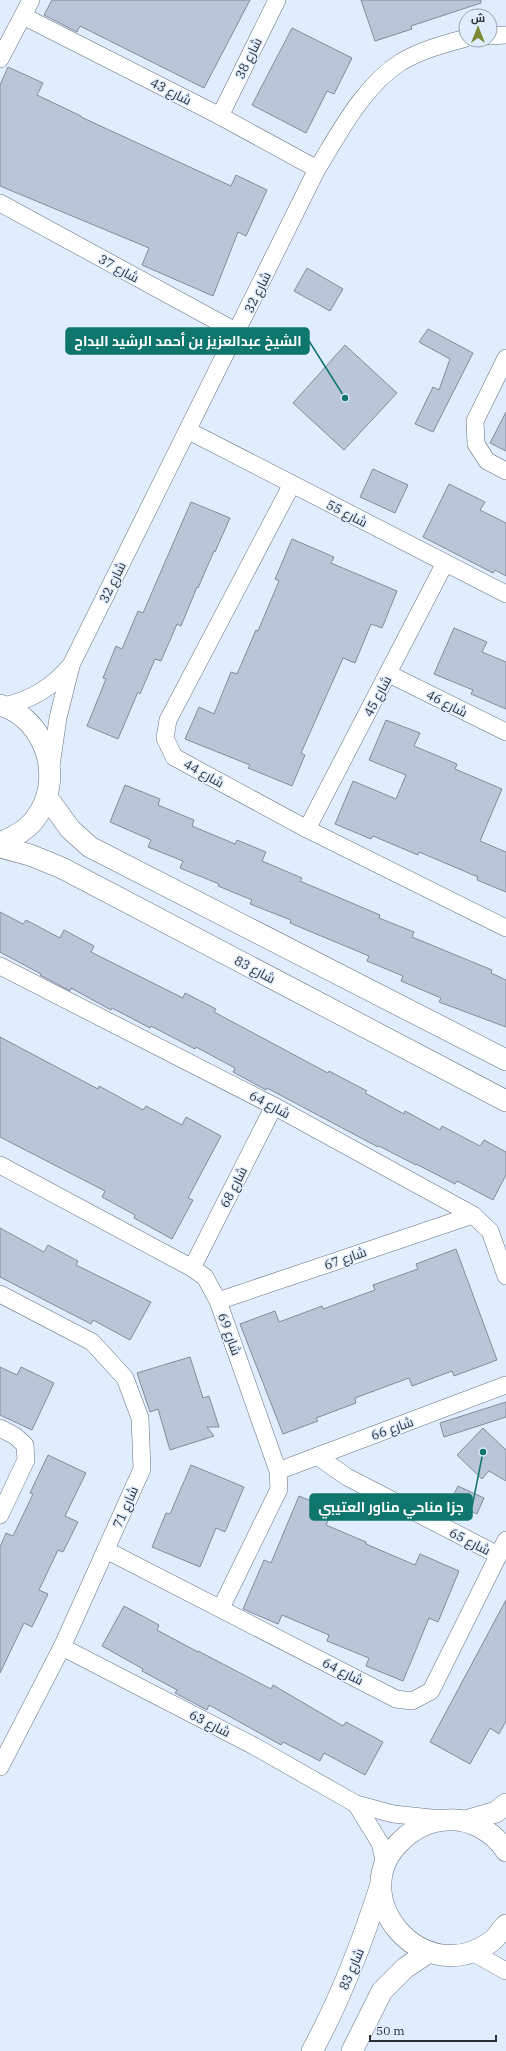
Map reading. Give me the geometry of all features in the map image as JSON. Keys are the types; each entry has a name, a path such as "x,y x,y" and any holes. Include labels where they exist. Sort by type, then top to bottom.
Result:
{"street":[{"path":"0,59 32,0"},
{"name":"شارع 38","path":"220,116 277,0"},
{"name":"شارع 43","path":"23,16 220,116 317,170"},
{"name":"شارع 32","path":"50,770 57,724 71,665 189,431 317,170 344,126 373,86 400,63 429,48 458,40"},
{"name":"شارع 37","path":"0,203 237,332"},
{"path":"506,358 475,420 476,444 487,461 506,471"},
{"name":"شارع 55","path":"189,431 506,594"},
{"name":"شارع 44","path":"292,484 168,720 165,738 174,757 307,829 506,928"},
{"name":"شارع 45","path":"307,829 445,563"},
{"name":"شارع 32","path":"2,706 26,700 46,689 71,665"},
{"name":"شارع 46","path":"388,674 506,732"},
{"path":"0,843 17,836 35,819 46,797 50,770 47,753 41,738 31,725 18,714 2,706"},
{"path":"46,797 70,829 90,847 506,1060"},
{"name":"شارع 83","path":"0,847 35,857 62,868 506,1101"},
{"name":"شارع 64","path":"0,966 274,1106 473,1215 490,1231 506,1276"},
{"name":"شارع 68","path":"192,1268 274,1106"},
{"name":"شارع 69","path":"0,1165 192,1268 205,1277 218,1300 278,1471 278,1489 221,1608"},
{"name":"شارع 67","path":"218,1300 473,1215"},
{"name":"شارع 71","path":"0,1294 92,1342 125,1378 140,1418 142,1469 62,1647 0,1767"},
{"name":"شارع 66","path":"278,1471 506,1385"},
{"path":"0,1428 15,1436 25,1445 26,1460 0,1515"},
{"name":"شارع 65","path":"317,1456 347,1477 498,1556"},
{"name":"شارع 64","path":"106,1550 396,1699 412,1701 431,1691 506,1540"},
{"name":"شارع 63","path":"62,1647 254,1746 356,1804 393,1814 456,1820"},
{"name":"شارع 63","path":"356,1804 380,1843 385,1864"},
{"path":"506,1804 496,1812 456,1820 428,1823 410,1832 395,1846 385,1864 381,1884 384,1906 393,1926 409,1942 429,1952 450,1956 472,1952 492,1941 506,1925"},
{"path":"456,1820 485,1829 501,1843 506,1851"},
{"name":"شارع 83","path":"312,2051 350,1974 365,1935 381,1884"},
{"path":"352,2051 382,1991 405,1968 429,1952"},
{"path":"472,1952 506,1971"}],"building":[{"path":"52,0 250,0 204,88 80,26 77,32 44,15"},
{"path":"361,0 481,0 481,3 466,8 458,8 458,11 411,26 412,29 375,41"},
{"path":"292,28 352,58 334,94 327,91 306,133 252,105"},
{"path":"8,67 43,83 37,95 81,117 231,186 236,175 267,190 246,236 238,232 213,296 142,265 149,248 0,186 0,85"},
{"path":"307,268 343,289 330,311 294,291"},
{"path":"428,329 473,353 433,432 415,424 433,387 439,390 450,359 419,342"},
{"path":"345,345 397,393 344,450 293,403"},
{"path":"506,412 506,451 490,443"},
{"path":"373,469 408,485 395,513 360,497"},
{"path":"449,484 485,502 480,510 506,523 506,576 495,570 493,573 423,537"},
{"path":"191,502 230,518 198,588 197,587 181,626 177,624 161,661 155,659 140,694 138,692 118,739 87,726 106,679 103,678 116,646 122,649 138,611 143,613"},
{"path":"292,539 334,557 331,563 397,591 382,628 371,624 355,663 343,658 301,753 305,755 292,786 248,768 250,765 185,739 199,707 214,714 231,672 237,674 256,630 258,631 279,581 275,579"},
{"path":"454,628 487,642 482,652 506,662 506,709 471,694 473,690 434,674"},
{"path":"386,720 420,733 414,746 457,764 455,769 502,789 480,841 506,852 506,892 477,880 478,877 419,852 418,855 373,836 371,839 335,824 353,781 396,799 406,775 369,760"},
{"path":"125,785 160,799 158,805 194,820 192,826 235,844 237,840 266,852 262,861 302,878 300,881 380,915 379,918 414,932 412,937 492,970 491,973 506,980 506,1027 439,1002 441,998 401,981 403,976 367,961 369,956 290,923 291,920 250,904 252,900 218,886 219,884 180,868 183,861 148,847 151,840 110,822"},
{"path":"0,912 23,924 26,920 60,938 64,930 94,946 91,952 183,998 185,993 216,1009 214,1012 328,1073 329,1071 367,1091 365,1093 404,1114 405,1111 440,1130 442,1126 480,1146 484,1140 506,1152 506,1175 493,1200 457,1181 455,1184 379,1146 378,1147 267,1088 266,1090 233,1072 235,1068 196,1047 195,1049 112,1008 111,1010 71,988 70,991 0,952"},
{"path":"0,1037 98,1089 99,1086 143,1110 146,1106 182,1125 186,1117 221,1136 188,1198 193,1200 172,1239 134,1218 135,1215 102,1197 105,1191 0,1137"},
{"path":"0,1228 44,1252 48,1245 78,1261 76,1265 151,1302 130,1340 93,1320 91,1324 0,1277"},
{"path":"456,1249 497,1360 454,1376 452,1371 412,1386 409,1378 355,1398 356,1403 316,1418 318,1421 283,1434 240,1324 275,1311 279,1322 322,1306 323,1309 375,1290 373,1285 418,1269 416,1264"},
{"path":"190,1357 203,1398 209,1396 219,1427 207,1427 214,1436 170,1450 158,1409 150,1412 137,1373"},
{"path":"0,1367 17,1375 21,1367 54,1383 32,1430 0,1415"},
{"path":"506,1402 506,1417 444,1437 440,1423"},
{"path":"483,1428 506,1450 506,1481 489,1471 482,1479 457,1455"},
{"path":"48,1455 86,1473 65,1516 78,1522 63,1552 58,1550 39,1590 48,1594 32,1627 24,1623 0,1673 0,1547 6,1533 13,1536 33,1494 30,1493"},
{"path":"191,1465 244,1487 225,1532 216,1528 200,1567 152,1547 166,1513 170,1514"},
{"path":"458,1486 484,1498 477,1514 450,1502"},
{"path":"299,1496 333,1510 326,1525 366,1542 366,1544 415,1565 420,1554 459,1571 438,1622 429,1618 403,1681 366,1666 369,1658 327,1641 329,1635 282,1615 278,1624 243,1609 264,1560 271,1563"},
{"path":"506,1600 506,1721 499,1734 490,1728 470,1764 430,1742"},
{"path":"124,1606 159,1625 157,1630 198,1652 271,1689 273,1685 343,1726 346,1722 383,1742 365,1775 324,1753 320,1761 283,1742 281,1745 209,1705 207,1710 175,1693 177,1690 142,1671 143,1669 102,1646"}],"place":[{"name":"الشيخ عبدالعزيز بن أحمد الرشيد البداح","path":"345,398"},
{"name":"جزا مناحي مناور العتيبي","path":"483,1452"}]}
